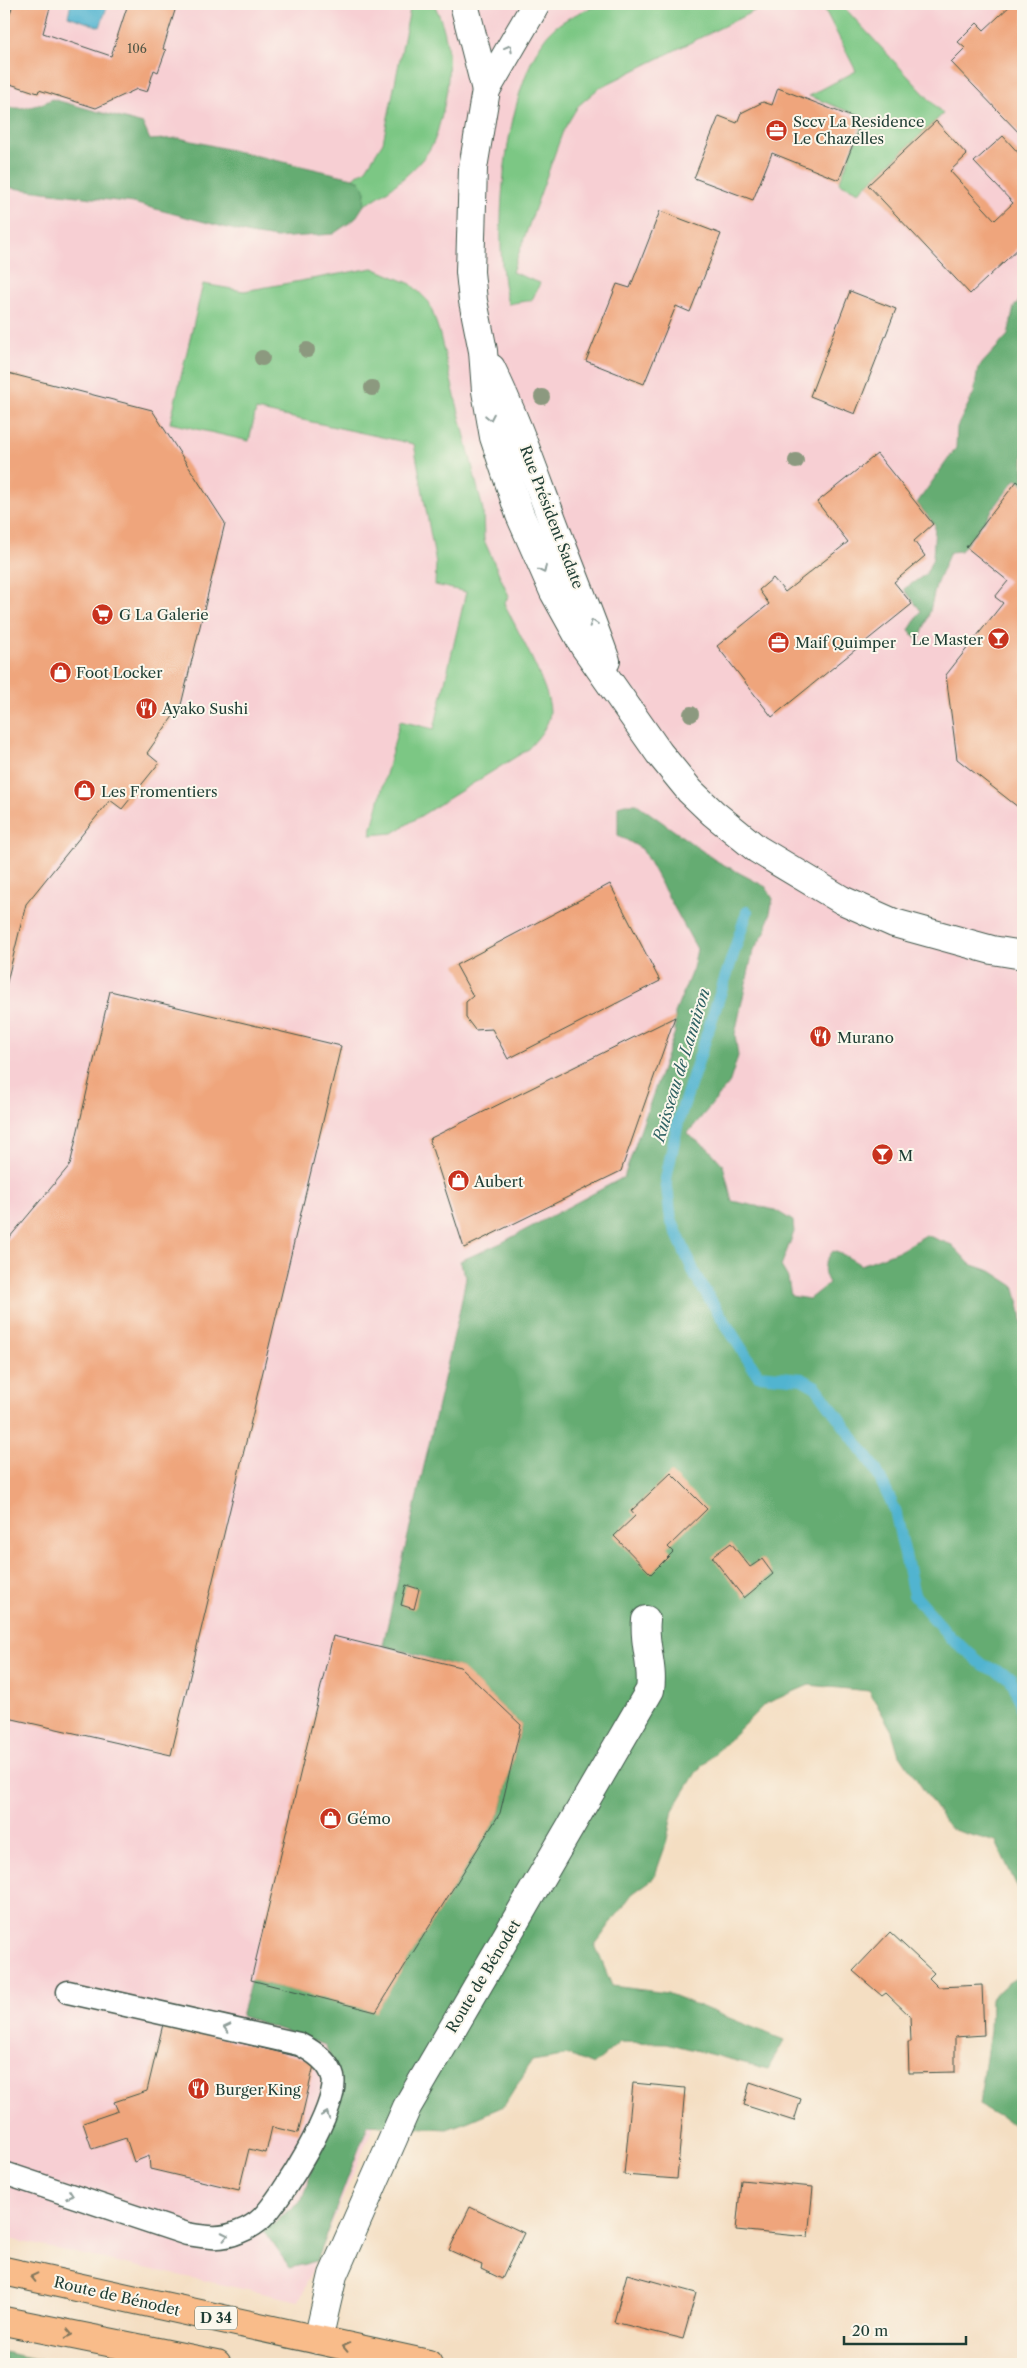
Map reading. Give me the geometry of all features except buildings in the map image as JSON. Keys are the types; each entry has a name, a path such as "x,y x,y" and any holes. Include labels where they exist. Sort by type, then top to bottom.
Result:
{"main road":[{"name":"Route de Bénodet","path":"4,2271 428,2364"},
{"path":"4,2321 217,2364"}],"street":[{"path":"464,4 486,90"},
{"path":"486,90 536,4"},
{"name":"Rue Président Sadate","path":"486,90 473,168 470,229 473,301 483,351 482,368 494,437 530,541 566,616 584,646 614,686 645,734 690,791 713,813 757,849 842,900 894,923 992,950 1023,955"},
{"name":"Route de Bénodet","path":"318,2340 333,2275 407,2108 650,1690 651,1669 646,1641 646,1620"}],"lane":[{"path":"4,2172 187,2234 212,2238 225,2237 251,2225 266,2212 276,2200 326,2116 333,2093 333,2078 329,2068 316,2052 299,2044 68,1992"}],"shaded area":[{"path":"4,4 540,4 565,9 578,4 1023,4 1023,1389 548,1717 299,2301 4,2238"}],"green space":[{"path":"358,4 434,4 445,32 448,61 447,90 441,119 432,145 420,162 402,179 364,205 364,192 360,181 353,178 366,169 383,142 410,9 397,6"},
{"path":"605,4 768,4 599,88 578,106 563,131 512,272 540,283 532,300 508,304 503,276 501,242 502,204 505,165 521,90 533,58 548,34 575,15"},
{"path":"822,4 841,4 943,114 859,192 839,183 865,118 809,96 856,71"},
{"path":"52,99 143,124 150,140 179,138 353,178 360,181 365,192 364,205 355,219 333,234 276,238 250,234 133,203 4,187 4,105 21,108 41,104"},
{"path":"373,268 411,284 429,302 439,331 483,510 484,540 509,596 504,603 538,673 550,711 548,722 527,750 393,833 370,835 400,721 434,729 466,592 435,585 436,564 414,444 256,410 249,441 170,423 203,284 244,291"},
{"path":"1023,296 1023,484 1016,479 961,551 950,552 936,585 930,611 919,642 909,630 921,611 904,589 926,574 933,558 935,525 917,503 956,448 957,427 974,393 978,368 1008,335 1014,307"},
{"path":"637,804 715,860 766,887 773,899 766,931 753,951 735,1034 738,1056 729,1084 687,1134 709,1149 723,1165 732,1201 775,1210 793,1221 794,1232 781,1266 788,1278 791,1296 809,1299 829,1283 824,1270 827,1259 833,1251 861,1265 901,1250 926,1235 952,1245 970,1264 991,1271 1014,1286 1023,1330 1023,1351 1020,1368 1023,1384 1023,1899 996,1842 950,1829 898,1752 892,1731 869,1691 809,1685 765,1704 697,1771 673,1810 666,1844 654,1878 632,1894 595,1945 612,1986 667,1993 784,2040 768,2069 667,2043 620,2042 593,2065 569,2055 532,2061 504,2106 447,2129 368,2125 316,2261 290,2268 264,2231 302,2200 341,2079 325,2045 241,2016 251,1980 376,2011 500,1813 521,1725 460,1667 383,1645 460,1309 466,1277 460,1261 501,1243 624,1177 675,1032 675,1013 693,968 697,949 642,849 618,835 618,806"},
{"path":"1023,1974 1023,2130 979,2105 990,2031 991,1998 1008,1983"},
{"path":"4,2352 58,2364 4,2364"}],"water":[{"path":"71,4 108,4 100,27 68,16"}],"waterway":[{"name":"Ruisseau de Lanniron","path":"747,912 678,1122 666,1179 671,1220 696,1277 758,1375 802,1379 816,1387 875,1468 895,1510 914,1595 951,1638 983,1665 1010,1677 1020,1700 1023,1715"}],"place":[{"name":"Sccv La Residence Le Chazelles","path":"777,130"},
{"name":"G La Galerie","path":"103,614"},
{"name":"Le Master","path":"999,639"},
{"name":"Maif Quimper","path":"779,642"},
{"name":"Foot Locker","path":"60,672"},
{"name":"Ayako Sushi","path":"146,708"},
{"name":"Les Fromentiers","path":"85,791"},
{"name":"Murano","path":"821,1037"},
{"name":"M","path":"882,1155"},
{"name":"Aubert","path":"458,1181"},
{"name":"Gémo","path":"331,1818"},
{"name":"Burger King","path":"199,2089"}]}
